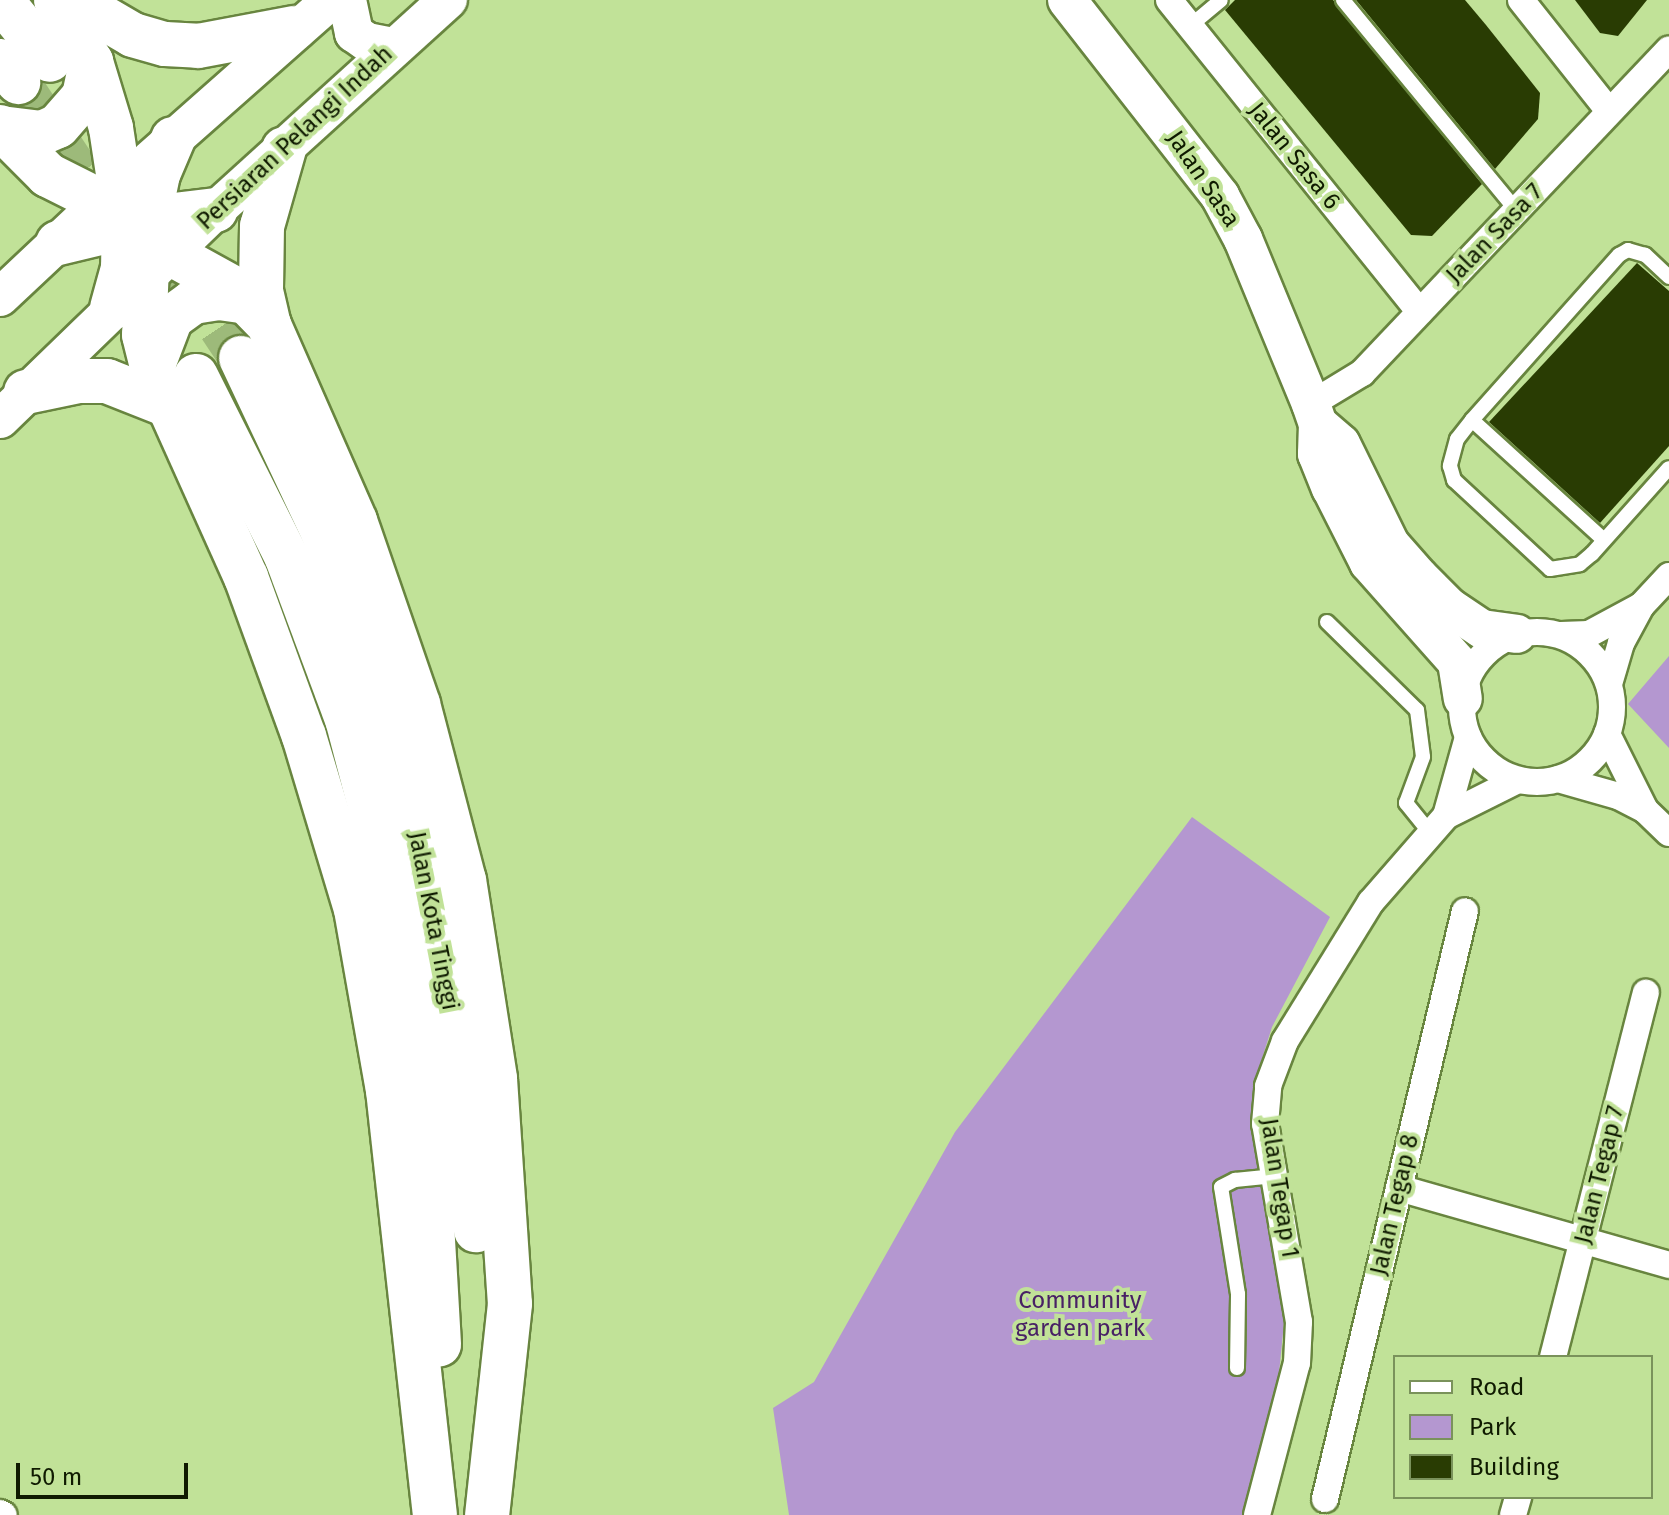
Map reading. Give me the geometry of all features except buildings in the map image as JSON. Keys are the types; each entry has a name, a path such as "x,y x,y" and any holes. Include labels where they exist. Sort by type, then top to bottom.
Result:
{"highway":[{"path":"1,0 40,67 111,128 133,237 144,335 172,383 246,577 304,736 356,909 388,1090 436,1515"},
{"path":"40,67 56,0"},
{"path":"73,0 133,35 165,44 198,46 294,28"},
{"path":"1,128 42,133 58,126 84,96 40,67"},
{"path":"1,128 48,175 253,329"},
{"path":"133,237 173,139"},
{"path":"253,329 261,291 262,226 284,149"},
{"path":"58,243 87,234 133,237 216,210"},
{"path":"172,383 171,318 193,302 219,298 253,329 355,521 418,704 464,880 495,1079 510,1304 485,1515"},
{"path":"13,405 79,381 172,383"}],"street":[{"path":"173,139 294,28 331,0"},
{"path":"347,0 347,19 354,33 367,42 393,47"},
{"name":"Persiaran Pelangi Indah","path":"216,210 448,0"},
{"name":"Jalan Sasa","path":"1067,0 1220,196 1243,239 1314,414 1317,454 1369,563 1457,662 1463,699"},
{"name":"Jalan Sasa 6","path":"1169,0 1420,312"},
{"path":"1521,0 1609,111"},
{"name":"Jalan Sasa 7","path":"1314,414 1362,373 1518,212 1669,49"},
{"path":"13,405 133,237"},
{"path":"0,297 58,243"},
{"name":"Jalan Sasa","path":"1314,414 1341,444 1390,544 1419,577 1449,607 1482,629 1517,634"},
{"path":"1645,810 1607,734 1609,684 1621,643 1641,606 1669,576"},
{"path":"1641,606 1589,634 1517,634 1490,648 1471,671 1463,699 1468,737 1480,756 1518,780 1558,779 1591,785 1645,810 1669,833"},
{"path":"1561,635 1598,663 1609,684"},
{"path":"1558,779 1588,762 1607,734"},
{"name":"Jalan Tegap 1","path":"1438,824 1468,737"},
{"name":"Jalan Tegap 1","path":"1265,1513 1297,1363 1299,1322 1265,1124 1267,1099 1285,1041 1371,902 1438,824 1518,780"},
{"name":"Jalan Tegap 8","path":"1325,1499 1465,911"},
{"name":"Jalan Tegap 7","path":"1554,1355 1646,993"},
{"path":"1399,1188 1669,1265"}],"lane":[{"path":"1190,26 1221,0"},
{"path":"1343,0 1518,212"},
{"path":"1669,277 1645,255 1628,250 1619,255 1472,420 1451,454 1454,480 1550,569 1580,564 1669,468"},
{"path":"1472,420 1604,540"},
{"path":"1327,622 1417,710 1423,757 1406,803 1438,824"},
{"path":"1237,1368 1238,1294 1221,1187 1235,1180 1275,1176"}],"green space":[{"path":"1669,656 1669,748 1628,704"},
{"name":"Community garden park","path":"1192,817 1330,917 1272,1027 1254,1084 1255,1132 1284,1323 1277,1393 1246,1515 789,1515 773,1408 814,1382 955,1132"}],"tunnel":[{"path":"18,82 105,213"},
{"path":"184,272 241,358"}]}
